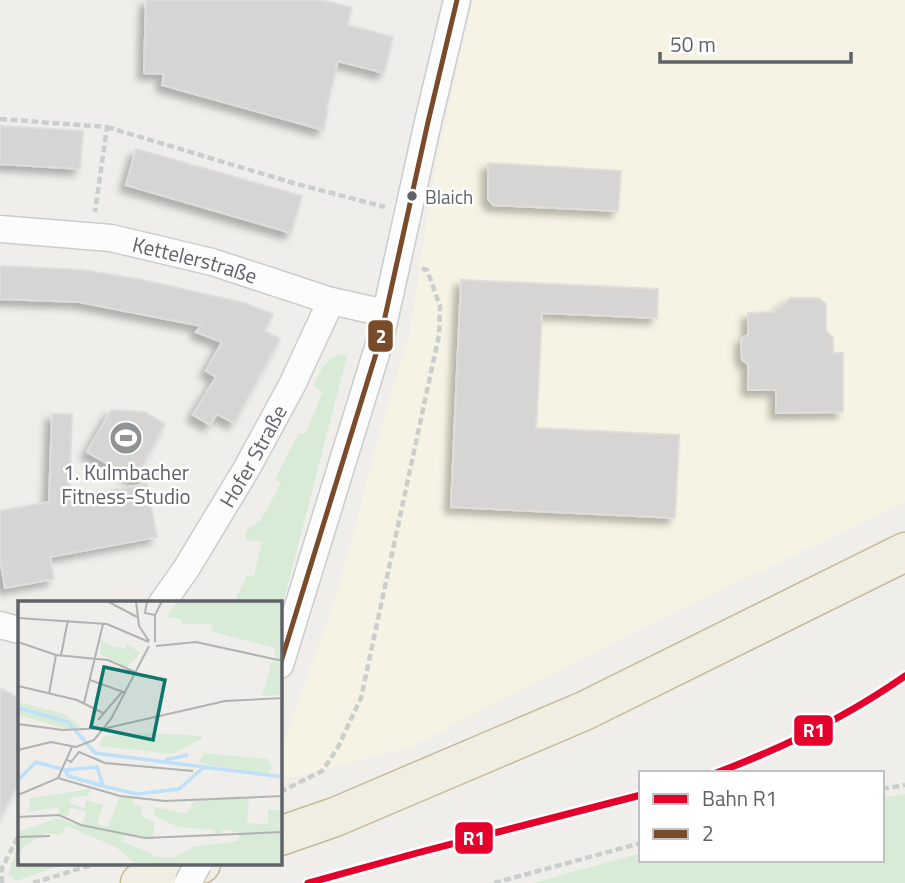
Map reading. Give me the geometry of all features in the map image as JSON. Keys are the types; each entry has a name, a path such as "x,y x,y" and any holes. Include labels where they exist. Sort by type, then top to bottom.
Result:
{"highway":[{"path":"282,835 335,817 584,711 905,552"},
{"path":"140,883 193,866"}],"street":[{"path":"282,659 379,344 457,0"},
{"name":"Kettelerstraße","path":"0,229 111,238 212,262 331,301 386,313"},
{"name":"Hofer Straße","path":"163,601 187,569 247,468 292,385 331,301"},
{"path":"0,625 18,631"},
{"path":"188,883 198,866"}],"path":[{"path":"0,119 107,127 293,183 408,212"},
{"path":"91,237 107,127"},
{"path":"282,791 322,771 337,748 361,698 382,604 439,335 440,306 427,270 398,257"},
{"path":"884,789 905,785"},
{"path":"2,883 2,868 18,837"},
{"path":"494,883 639,844"},
{"path":"33,883 88,866"}],"shaded area":[{"path":"473,0 905,0 905,502 646,626 410,747 282,779 282,748 338,590 410,332 436,164"}],"green space":[{"path":"335,356 347,356 282,607 282,601 235,601 247,576 254,576 262,542 246,540 246,531 261,520 281,483 275,479 299,433 305,434 323,392 313,385 327,363"},
{"path":"905,794 905,883 533,883 639,854 639,862 884,862 884,798"},
{"path":"18,845 18,866 59,866 16,881 8,874"}],"building":[{"path":"146,0 322,0 352,8 347,25 393,37 384,73 338,61 323,130 162,85 164,74 144,73"},
{"path":"0,126 83,131 80,169 0,164"},
{"path":"136,149 302,196 291,233 126,185"},
{"path":"488,163 621,171 618,211 493,205 488,199"},
{"path":"0,266 83,270 143,280 244,303 273,314 265,331 280,339 234,423 217,414 210,425 193,415 216,377 206,371 222,342 196,332 201,326 79,302 0,299"},
{"path":"461,280 658,289 657,318 542,313 536,428 679,435 675,518 451,507"},
{"path":"790,298 819,298 826,304 826,331 833,338 833,353 843,353 843,412 776,413 776,390 748,390 748,364 742,360 741,339 748,335 748,313 774,312"},
{"path":"111,410 144,412 165,424 143,465 157,537 50,557 54,579 5,588 0,558 0,511 49,502 52,414 72,414 69,499 144,484 87,452"},
{"path":"0,688 18,697 18,785 0,818"}],"railway":[{"path":"721,771 813,730 860,705 905,676"}],"rail line":[{"name":"R1","path":"721,771 813,730 860,705 905,676"},
{"name":"R1","path":"308,883 639,796"}],"transit line":[{"name":"2","path":"282,659 379,344 457,0"}],"place":[{"name":"Blaich","path":"412,196"},
{"name":"1. Kulmbacher Fitness-Studio","path":"126,438"}]}
